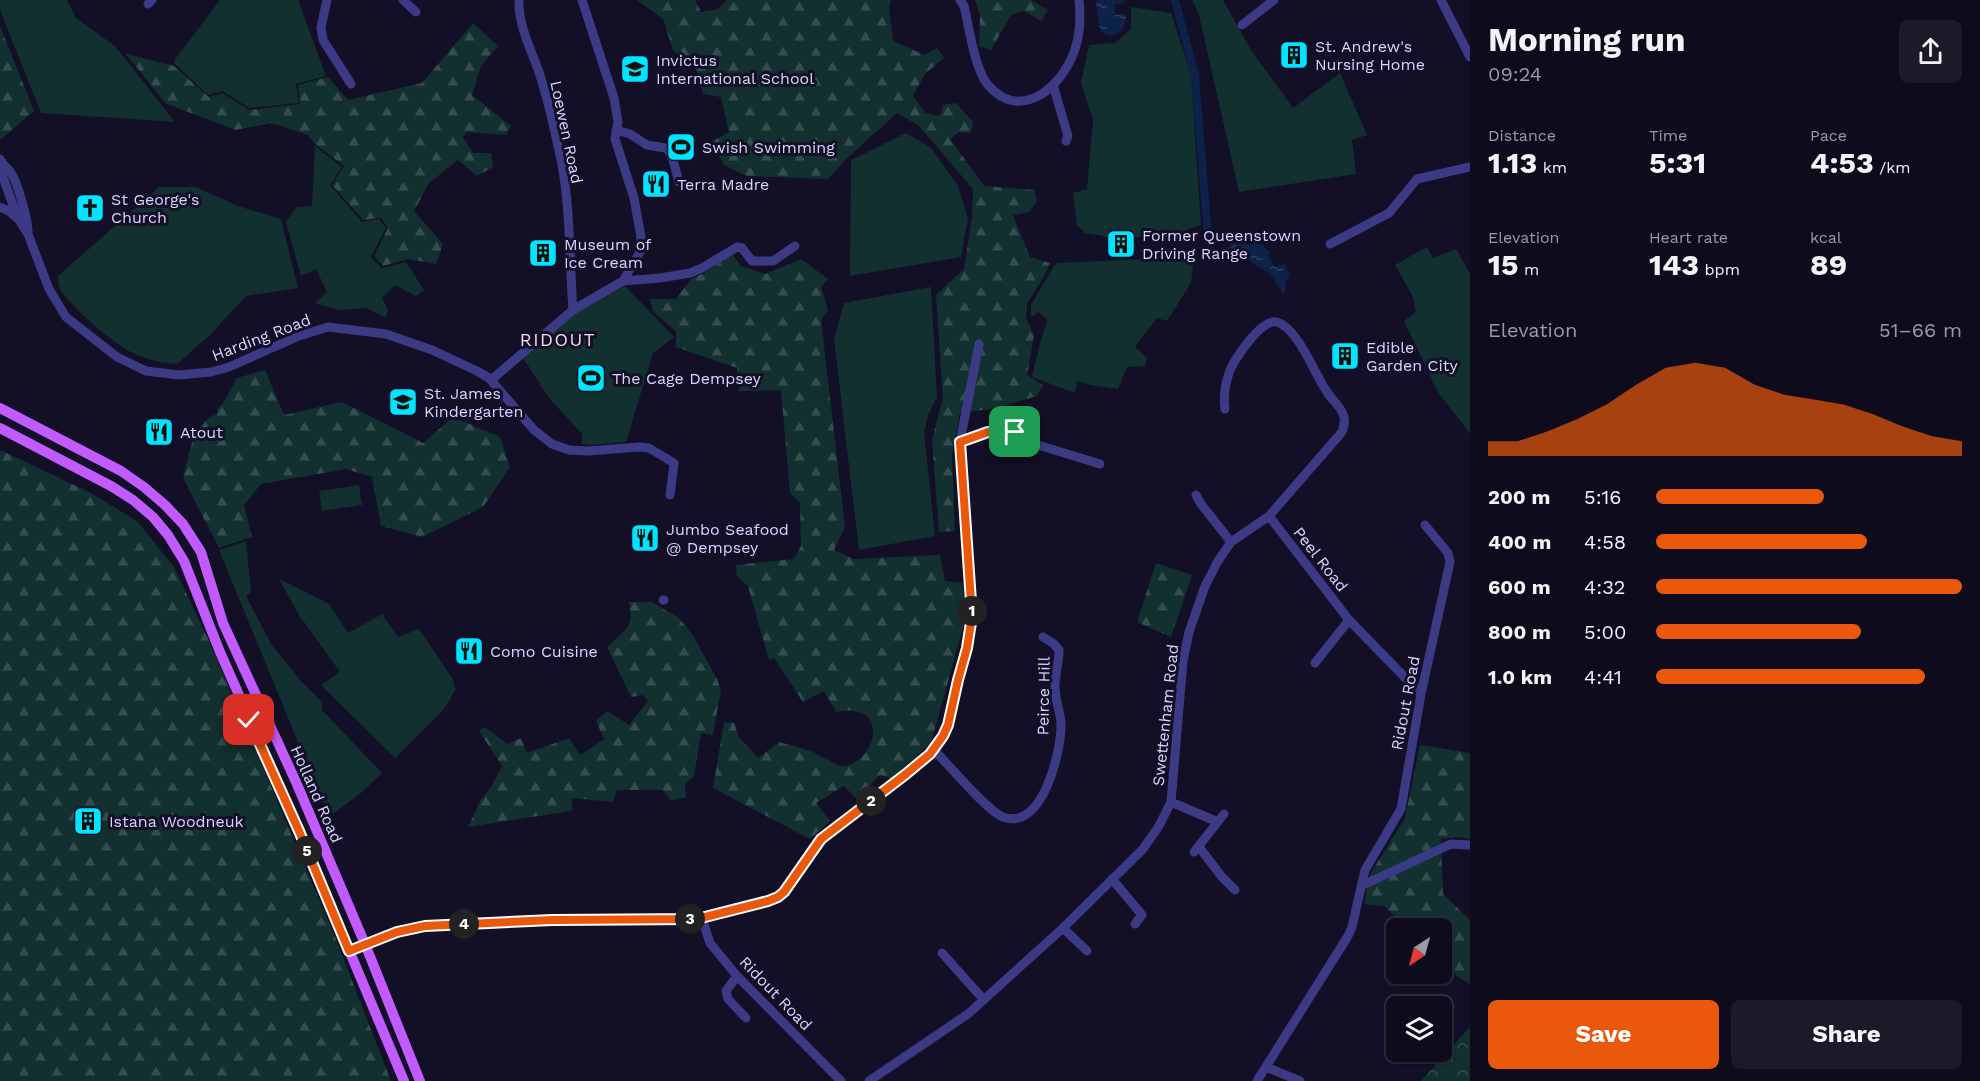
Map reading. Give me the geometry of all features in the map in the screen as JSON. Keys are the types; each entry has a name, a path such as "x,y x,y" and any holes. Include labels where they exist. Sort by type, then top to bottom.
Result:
{"main road":[{"name":"Holland Road","path":"0,408 121,471 151,493 183,524 201,552 223,623 273,731 365,944 420,1081"},
{"name":"Holland Road","path":"0,428 111,486 133,500 153,517 168,535 184,561 220,652 403,1080"},
{"path":"259,741 273,731"},
{"path":"403,1080 405,1063 410,1058"}],"street":[{"path":"327,0 321,27 323,40 351,84"},
{"path":"403,0 416,12"},
{"name":"Loewen Road","path":"519,0 524,31 540,75 562,167 573,310"},
{"path":"582,0 614,98 618,122 615,139 634,198 641,237 640,252 623,281"},
{"path":"960,0 964,6 981,75 995,93 1019,102 1035,99 1046,93 1072,58 1078,40 1079,0"},
{"path":"1242,25 1274,0"},
{"path":"1441,0 1470,57"},
{"path":"1053,85 1068,136 1066,141"},
{"path":"616,130 630,134 647,145 665,148 669,151 679,182"},
{"path":"1330,244 1389,213 1417,179 1470,167"},
{"path":"0,189 3,183 3,168"},
{"path":"3,168 9,197"},
{"name":"Harding Road","path":"9,197 28,234 50,289 66,317 117,357 146,371 178,375 211,372 230,367 299,336 333,327 386,334 432,350 492,380 534,430 552,444 569,450 588,452 649,448 674,464 670,495"},
{"name":"Harding Road","path":"9,197 26,216 28,234"},
{"path":"0,207 19,220"},
{"path":"492,380 573,310 623,281 690,273 737,247 742,248 752,261 773,261 795,246"},
{"name":"Swettenham Road","path":"869,1081 968,1014 1063,928 1143,849 1171,802 1185,648 1205,586 1231,542 1269,516 1342,432 1345,420 1343,413 1327,393 1296,339 1284,326 1274,321 1261,328 1242,349 1229,370 1224,393 1225,409"},
{"path":"349,951 397,932 425,926 552,920 702,919 778,897 784,892 821,839 934,750 950,720 972,626 960,442 979,344"},
{"path":"960,442 988,432 1015,432 1038,445 1100,464"},
{"path":"1196,495 1231,542"},
{"name":"Peel Road","path":"1269,516 1349,620 1421,694"},
{"name":"Ridout Road","path":"1257,1081 1348,936 1365,870 1401,809 1421,694 1450,562 1448,554 1425,525"},
{"path":"1315,663 1349,620"},
{"name":"Peirce Hill","path":"934,750 1001,817 1010,819 1020,817 1031,809 1043,796 1052,776 1061,724 1055,688 1059,650 1042,637"},
{"path":"1171,802 1218,822"},
{"path":"1224,814 1196,850 1235,890"},
{"path":"1361,886 1451,844 1470,845"},
{"path":"1112,879 1142,915 1136,924"},
{"name":"Ridout Road","path":"702,919 710,943 737,976 841,1081"},
{"path":"1063,928 1087,951"},
{"path":"942,953 984,1000"},
{"path":"737,976 726,991 746,1018"},
{"path":"1266,1067 1300,1081"}],"green space":[{"path":"0,0 67,0 76,18 115,46 175,122 41,113 0,10"},
{"path":"220,0 298,0 326,76 296,84 299,103 249,108 222,91 208,95 173,62"},
{"path":"637,0 695,0 701,12 718,9 727,0 891,0 889,9 893,41 925,55 937,48 944,58 925,74 913,96 925,113 940,116 943,105 956,103 973,122 971,133 959,132 950,139 984,186 1034,190 1037,202 1029,212 1013,215 1030,257 1050,263 1027,303 1026,318 1034,335 1027,375 1043,385 1037,396 997,408 960,413 952,454 955,531 939,532 932,439 943,399 936,295 964,269 972,217 973,189 919,126 897,113 845,160 828,179 747,176 724,165 711,142 729,132 721,97 703,94 697,71 673,50 663,19"},
{"path":"975,0 1031,0 1048,10 1041,21 1024,11 1011,15 991,50 979,46 980,15"},
{"path":"1192,0 1223,0 1251,50 1293,108 1340,73 1367,135 1352,140 1356,174 1239,192 1199,15"},
{"path":"1131,7 1171,13 1191,74 1201,225 1168,236 1117,238 1085,233 1077,225 1073,193 1087,189 1093,120 1081,83 1089,45 1115,43 1131,29"},
{"path":"473,23 498,46 481,66 472,95 511,126 506,135 467,132 463,137 473,153 491,153 493,167 477,176 458,160 429,183 414,211 443,244 436,264 408,259 383,266 374,256 388,228 381,218 363,220 332,185 344,166 315,144 308,135 272,123 235,130 165,103 126,54 174,66 209,97 222,93 249,110 300,104 298,85 328,77 348,100 422,83"},
{"path":"0,26 34,111 1,139 0,138"},
{"path":"906,133 931,148 957,184 968,218 961,257 850,276 851,160"},
{"path":"315,146 342,167 330,185 362,222 379,219 386,228 371,257 382,268 406,262 424,290 416,296 395,285 382,298 388,310 385,318 366,308 339,310 315,303 327,292 316,269 301,276 286,222 296,207 312,206"},
{"path":"159,187 196,187 238,206 281,219 298,288 246,296 209,336 177,364 144,358 125,349 73,305 60,289 58,282 58,276"},
{"path":"1427,247 1433,258 1456,249 1470,274 1470,433 1439,394 1404,321 1416,312 1413,297 1395,265"},
{"path":"732,254 741,266 765,274 801,259 828,279 821,287 828,310 821,320 845,527 834,550 854,559 940,555 945,581 963,583 965,620 931,743 891,779 880,775 857,799 844,786 816,803 830,821 810,839 713,788 724,722 734,723 739,737 758,758 779,742 811,751 839,766 851,764 862,757 873,736 872,724 866,716 855,711 836,712 824,691 803,702 774,658 769,660 748,586 737,576 736,565 794,559 801,546 800,503 790,493 781,390 739,391 737,368 676,347 676,331 653,312 650,299 676,299 691,279"},
{"path":"1194,257 1191,283 1167,321 1157,318 1135,347 1147,358 1145,366 1127,367 1118,389 1077,381 1075,393 1032,377 1048,320 1038,312 1031,317 1031,305 1056,263"},
{"name":"The Cage Dempsey","path":"625,286 674,337 653,353 626,442 582,444 582,434 549,398 523,358 578,311"},
{"path":"931,287 937,397 928,415 924,433 935,536 859,550 834,339 844,303"},
{"path":"265,370 284,415 342,402 423,443 453,417 500,437 510,467 483,507 422,537 381,526 372,477 346,469 261,484 244,505 252,537 219,548 183,478 190,449 197,432 208,419 217,414 217,409 224,402 237,378"},
{"path":"0,450 91,493 138,522 174,567 209,641 336,939 391,1081 0,1081"},
{"path":"359,485 362,505 322,511 319,491"},
{"path":"246,541 251,592 246,596 271,644 301,681 322,702 322,710 382,773 361,793 331,815 327,812 219,550"},
{"path":"1156,563 1192,575 1171,637 1137,622"},
{"path":"279,579 329,604 348,633 382,614 398,637 419,629 452,678 456,689 444,709 395,758 321,685 340,672 299,615"},
{"path":"629,602 652,602 679,618 692,634 721,690 713,735 701,733 694,776 685,784 686,797 671,801 663,790 617,790 613,802 572,798 572,811 468,827 481,799 491,787 502,766 479,731 484,727 508,744 521,738 527,753 569,738 580,755 604,739 596,721 607,711 629,725 648,701 643,695 631,697 607,647 627,628 630,618"},
{"path":"1420,745 1470,753 1470,839 1459,837 1441,839 1443,894 1470,920 1470,984 1452,973 1452,918 1397,918 1384,906 1364,904 1369,876 1405,818"},
{"path":"1470,1027 1470,1081 1421,1081 1438,1062 1452,1062 1452,1047"}],"water":[{"path":"1097,0 1124,0 1124,3 1115,4 1115,15 1126,14 1124,26 1118,33 1110,36 1101,32"},
{"path":"1234,235 1262,244 1270,253 1268,255 1275,267 1285,264 1290,275 1285,282 1284,294 1270,274 1225,248 1231,246"}],"waterway":[{"path":"1175,0 1195,75 1209,249"}],"place":[{"name":"St. Andrew's Nursing Home","path":"1294,55"},
{"name":"Invictus International School","path":"635,69"},
{"name":"Swish Swimming","path":"681,147"},
{"name":"Terra Madre","path":"656,184"},
{"name":"St George's Church","path":"90,208"},
{"name":"Former Queenstown Driving Range","path":"1121,244"},
{"name":"Museum of Ice Cream","path":"543,253"},
{"name":"Edible Garden City","path":"1345,356"},
{"name":"The Cage Dempsey","path":"591,378"},
{"name":"St. James Kindergarten","path":"403,402"},
{"name":"Atout","path":"159,432"},
{"name":"Jumbo Seafood @ Dempsey","path":"645,538"},
{"name":"Como Cuisine","path":"469,651"},
{"name":"Istana Woodneuk","path":"88,821"}],"district":[{"name":"RIDOUT","path":"558,340"}],"route":[{"path":"249,720 349,951 397,932 425,926 552,920 702,919 768,901 784,892 821,839 906,774 934,750 943,736 950,720 972,626 960,442 988,432 1002,430 1015,432"}]}
